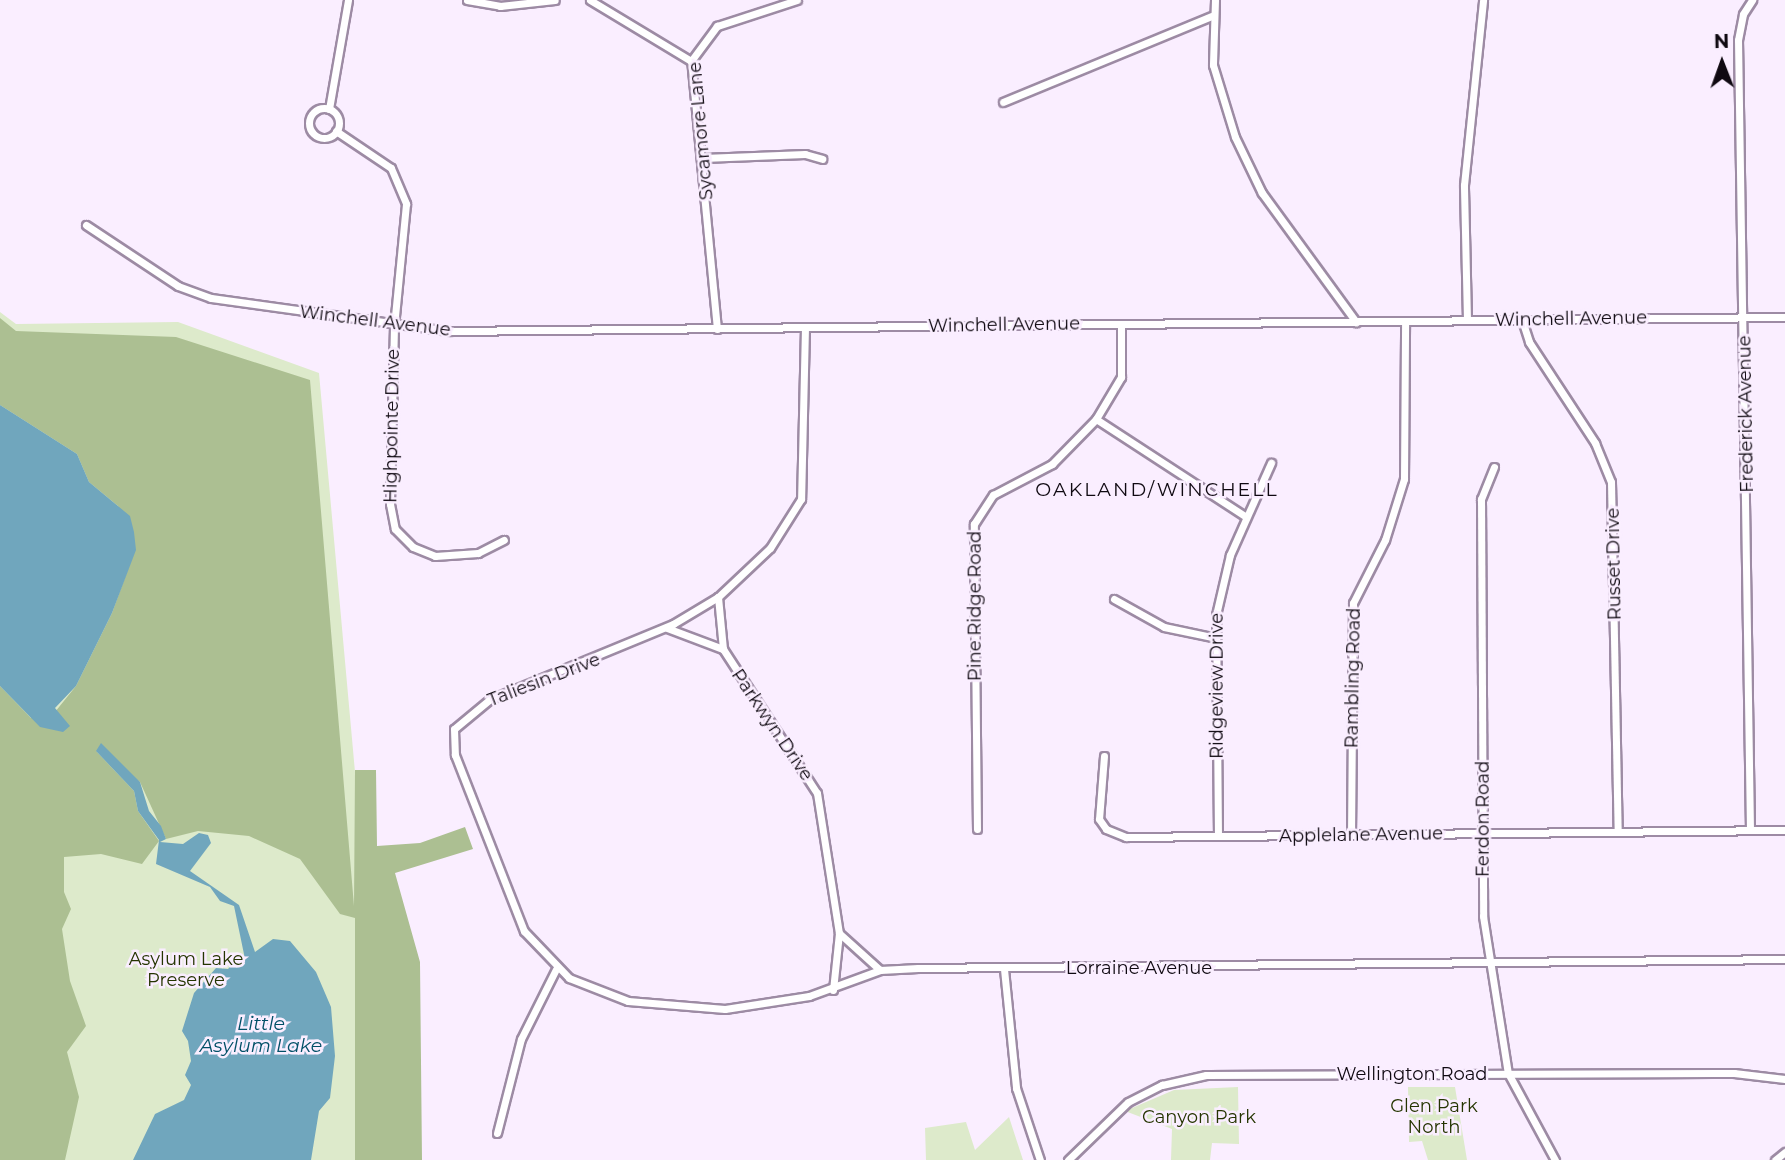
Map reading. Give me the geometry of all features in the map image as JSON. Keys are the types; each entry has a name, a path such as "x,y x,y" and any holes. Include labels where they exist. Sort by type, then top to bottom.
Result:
{"street":[{"path":"336,131 339,120 330,109 348,0"},
{"path":"467,0 500,6 555,0"},
{"path":"590,0 691,61"},
{"name":"Sycamore Lane","path":"717,329 703,158 691,61 717,26 797,0"},
{"path":"1215,0 1212,16 1217,87 1235,137 1262,193 1356,322"},
{"path":"1467,320 1464,185 1483,0"},
{"name":"Frederick Avenue","path":"1750,830 1745,317 1738,40 1743,14 1752,0"},
{"path":"1003,102 1212,16"},
{"path":"330,109 315,111 311,129 322,137 336,131"},
{"path":"336,131 385,162 404,190 394,326"},
{"path":"703,158 805,154 822,159"},
{"name":"Winchell Avenue","path":"86,225 178,286 226,301 394,326 717,329 1785,317"},
{"name":"Russet Drive","path":"1522,320 1529,342 1595,443 1611,482 1618,832"},
{"name":"Rambling Road","path":"1351,835 1353,603 1385,540 1404,478 1405,321"},
{"name":"Pine Ridge Road","path":"977,829 974,524 993,495 1052,464 1096,419 1121,377 1121,324"},
{"name":"Highpointe Drive","path":"394,326 390,504 395,529 413,547 435,556 478,553 504,540"},
{"path":"718,597 770,548 801,499 805,327"},
{"path":"1096,419 1245,516"},
{"name":"Ridgeview Drive","path":"1218,836 1216,638 1219,597 1245,516 1271,463"},
{"name":"Ferdon Road","path":"1494,467 1481,499 1483,833 1488,963 1508,1073 1555,1160"},
{"name":"Taliesin Drive","path":"524,931 455,755 454,729 489,700 667,628 718,597"},
{"name":"Parkwyn Drive","path":"718,597 723,649 817,793 839,933 833,990"},
{"path":"1114,598 1164,627 1216,638"},
{"path":"667,628 723,649"},
{"name":"Applelane Avenue","path":"1104,756 1097,811 1106,829 1126,837 1785,830"},
{"name":"Lorraine Avenue","path":"524,931 556,969 607,996 681,1008 749,1008 833,990 880,970 1785,959"},
{"path":"839,933 880,970"},
{"path":"1004,968 1018,1100 1040,1160"},
{"path":"497,1133 521,1039 556,969"},
{"name":"Wellington Road","path":"1068,1160 1128,1102 1162,1086 1206,1075 1734,1073 1785,1079"},
{"path":"1775,1160 1785,1152"}],"green space":[{"name":"Asylum Lake Preserve","path":"0,312 16,324 178,322 319,373 390,1160 0,1160"},
{"path":"0,318 16,331 176,337 310,380 354,906 355,770 376,770 377,846 420,843 465,827 473,849 395,873 420,962 422,1160 355,1160 355,918 340,914 300,859 249,836 198,831 166,839 140,782 96,751 134,791 138,811 159,841 142,864 101,854 64,857 64,892 71,909 62,929 70,981 86,1026 67,1052 79,1097 65,1160 0,1160 0,686 31,718 55,712 76,686 112,613 135,550 118,506 89,482 77,454 0,405"},
{"name":"Canyon Park","path":"1238,1087 1239,1144 1212,1143 1210,1160 1171,1160 1172,1129 1125,1111 1174,1090"},
{"name":"Glen Park North","path":"1408,1087 1455,1087 1467,1160 1428,1160 1422,1141 1409,1142"},
{"path":"1009,1117 1023,1160 926,1160 925,1128 966,1122 975,1150"}],"water":[{"path":"0,405 77,454 89,482 130,516 134,532 136,550 112,613 76,686 55,708 70,726 63,732 40,727 0,686"},
{"name":"Little Asylum Lake","path":"101,743 140,782 149,811 161,826 166,839 160,842 183,844 199,833 208,835 211,843 190,871 239,905 255,952 273,939 290,941 316,972 331,1007 335,1056 330,1098 319,1111 311,1160 133,1160 155,1114 184,1100 191,1085 185,1075 191,1061 188,1041 182,1031 194,993 216,968 228,969 238,958 245,959 234,906 220,901 210,887 156,864 159,840 138,811 134,791 96,751"}],"district":[{"name":"OAKLAND/WINCHELL","path":"1157,490"}]}
